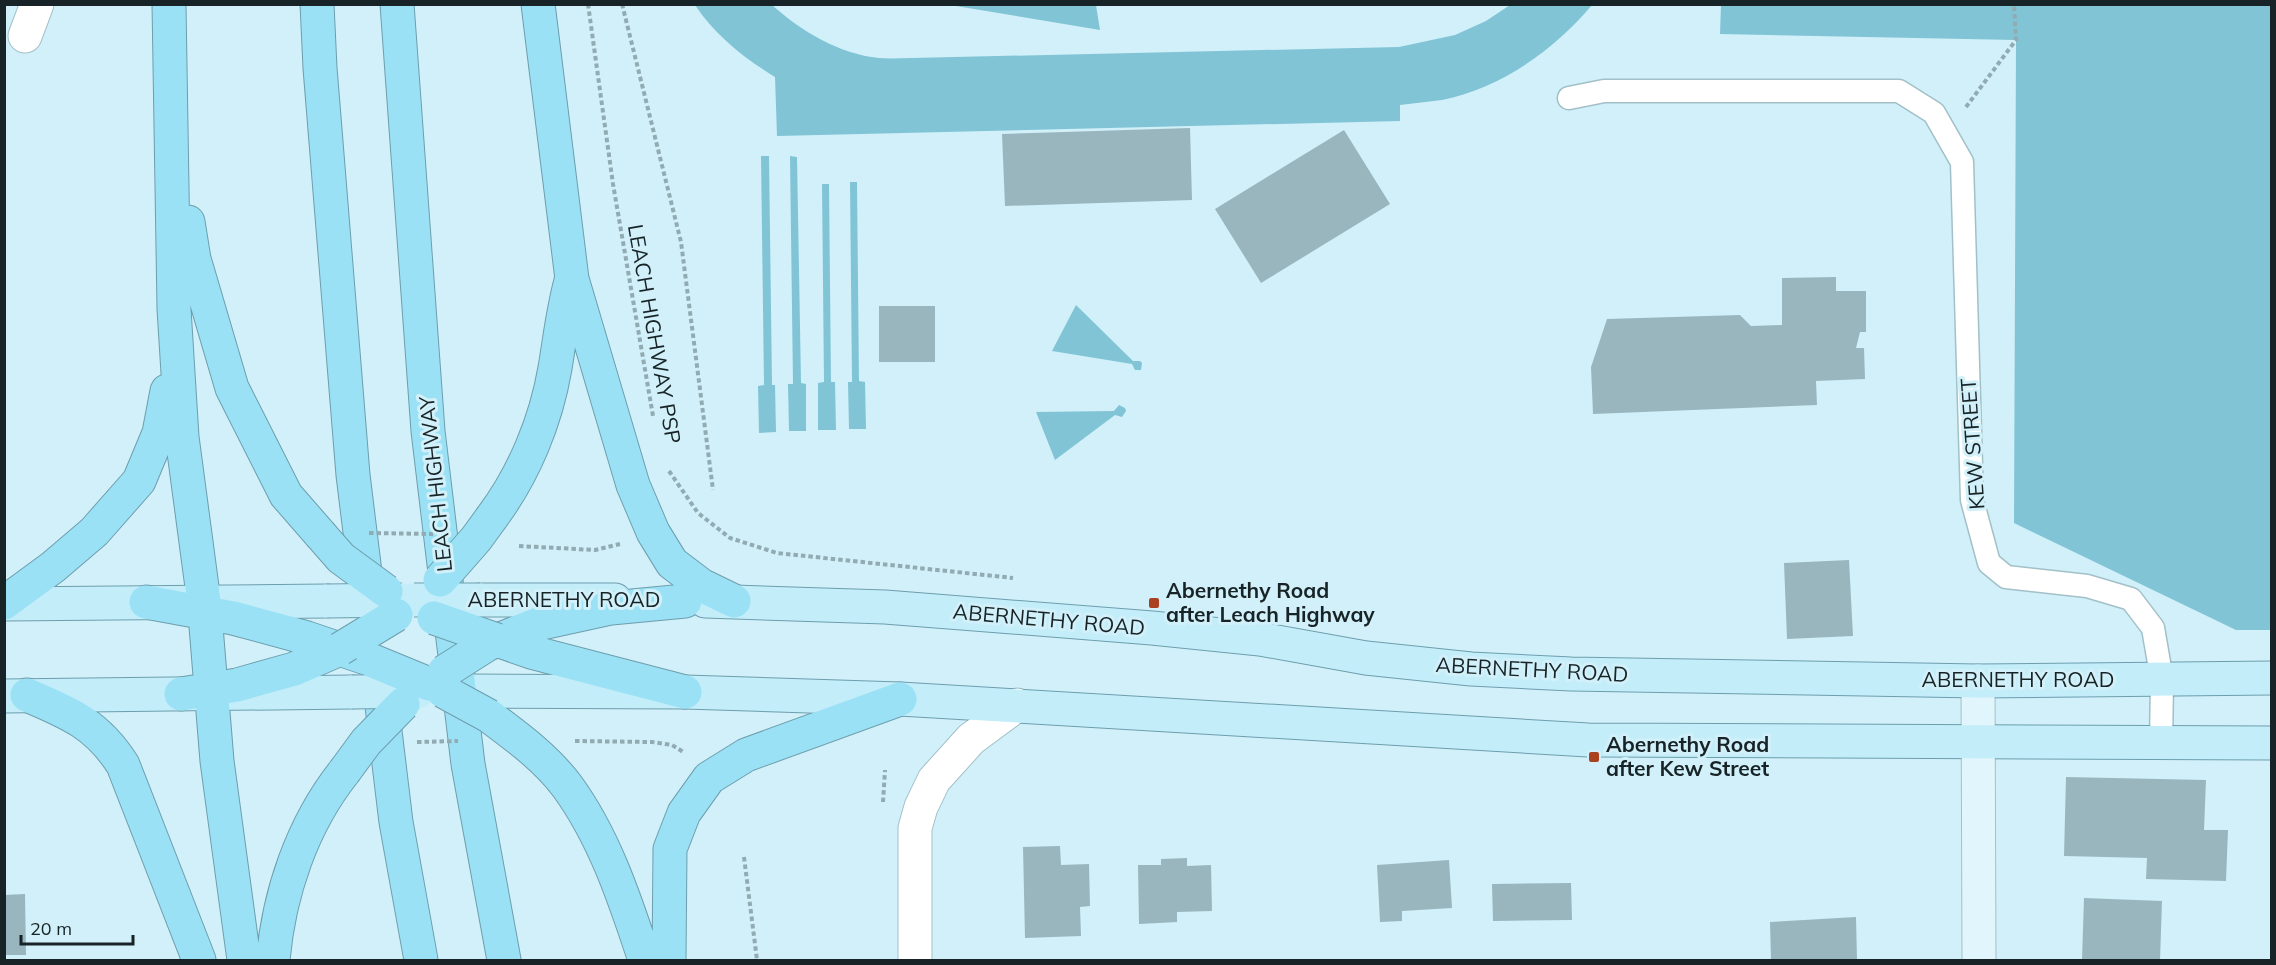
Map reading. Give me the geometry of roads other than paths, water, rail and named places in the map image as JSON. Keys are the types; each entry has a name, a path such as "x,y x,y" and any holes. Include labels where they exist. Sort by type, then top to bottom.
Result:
{"highway":[{"path":"169,4 174,309 182,437 204,607 202,692 216,761 244,960"},
{"path":"317,4 320,68 353,475 396,822 421,960"},
{"name":"LEACH HIGHWAY","path":"397,4 428,431 468,764 504,960"},
{"path":"538,4 572,279 633,485 653,532 672,563 701,585 734,601"},
{"path":"172,127 194,259 232,388 286,495 320,534 342,558 386,591 434,618 685,692"},
{"path":"202,692 294,669 396,615 409,602 440,580 476,539 524,466 543,419 555,370 562,314 572,279"},
{"path":"4,604 94,532 139,481 159,433 171,372 174,309"},
{"path":"273,960 283,899 302,840 334,784 366,742 403,704 432,689 444,672 538,624 611,608 685,601"},
{"path":"146,603 204,607 308,638 432,689 489,716 519,738 567,786 605,850 645,960"},
{"path":"16,695 65,711 96,731 111,746 123,765 199,960"},
{"path":"669,960 670,849 684,813 710,778 746,755 900,699"}],"main road":[{"name":"ABERNETHY ROAD","path":"204,607 327,601 409,602 502,599 734,601 885,607 1152,628 1260,639 1366,658 1471,669 1583,674 1978,681 2271,678"},
{"path":"4,604 146,603"},
{"path":"16,695 202,692 336,693 432,689 685,692 1017,705 1588,740 2271,743"}],"street":[{"path":"25,36 37,4"},
{"path":"1978,681 1979,960"},
{"path":"915,960 915,828 921,807 934,780 971,739 1017,705"}],"lane":[{"name":"KEW STREET","path":"1569,98 1604,91 1899,92 1934,113 1962,162 1972,500 1989,562 2006,577 2087,586 2131,599 2153,628 2162,680 2161,744"}],"place":[{"name":"Abernethy Road after Leach Highway","path":"1154,603"},
{"name":"Abernethy Road after Kew Street","path":"1594,757"}]}
